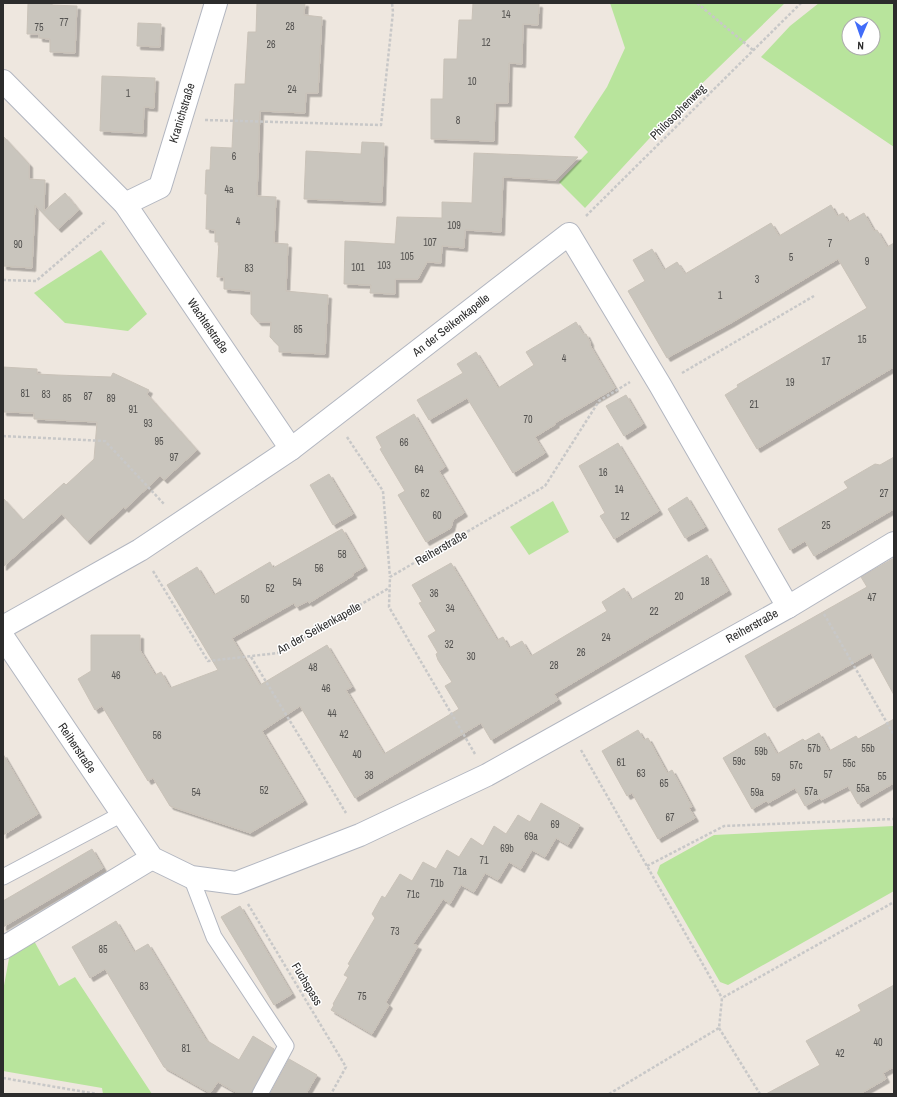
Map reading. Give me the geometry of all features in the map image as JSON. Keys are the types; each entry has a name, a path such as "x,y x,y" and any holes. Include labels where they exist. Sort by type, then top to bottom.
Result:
{"street":[{"name":"Kranichstraße","path":"125,204 160,187 216,3"},
{"name":"Wachtelstraße","path":"3,81 125,204 291,448"},
{"name":"Reiherstraße","path":"569,234 656,377 788,607"},
{"name":"An der Seikenkapelle","path":"3,627 140,550 291,448 334,417 569,234"},
{"name":"Reiherstraße","path":"3,637 152,858 191,877 236,883 360,835 487,776 788,607 894,544"},
{"path":"3,948 152,858"}],"lane":[{"path":"3,877 122,814"},
{"path":"191,877 214,937 286,1046 260,1094"}],"path":[{"path":"181,119 382,125 393,12 392,3"},
{"path":"697,3 753,50"},
{"name":"Philosophenweg","path":"569,234 801,3"},
{"path":"3,280 36,281 125,204"},
{"name":"Reiherstraße","path":"390,577 545,486 600,401 656,377 814,296"},
{"path":"334,417 382,491 390,577 389,607 487,776"},
{"path":"3,436 105,441 181,522"},
{"name":"An der Seikenkapelle","path":"140,550 208,661 278,653 390,588"},
{"path":"812,592 894,735"},
{"path":"251,656 360,835"},
{"path":"569,729 722,998 720,1028 760,1094"},
{"path":"647,866 724,826 894,819"},
{"name":"Fuchspass","path":"236,883 346,1067 331,1094"},
{"path":"722,998 894,902"},
{"path":"609,1094 720,1028"},
{"path":"3,1078 97,1094"}],"green space":[{"path":"610,3 785,3 684,101 585,208 559,182 588,152 574,137 607,87 625,48"},
{"path":"819,3 894,3 894,147 761,57 790,26"},
{"path":"101,250 147,314 128,331 65,323 34,293"},
{"path":"553,501 569,532 529,555 510,527"},
{"path":"894,826 894,891 728,985 720,982 657,873 660,865 714,835"},
{"path":"33,939 59,986 75,977 152,1094 103,1094 102,1088 3,1071 3,991 10,953"}],"building":[{"path":"28,3 52,3 52,5 77,6 75,53 50,52 50,39 39,38 39,34 27,34"},
{"path":"257,3 305,3 304,15 322,17 318,93 306,93 305,113 260,111 257,196 276,197 274,243 288,244 286,291 328,295 325,354 279,352 279,346 270,337 271,322 258,322 251,314 251,291 224,289 224,277 217,277 219,242 215,242 215,230 206,229 206,170 210,170 211,147 232,148 235,84 245,84 248,32 256,32"},
{"path":"473,3 539,4 538,25 523,24 522,64 509,63 508,103 495,103 494,141 431,139 431,99 443,99 444,59 457,59 459,20 472,20"},
{"path":"138,23 161,24 160,47 137,46"},
{"path":"102,76 155,78 154,108 144,107 143,133 100,131"},
{"path":"3,136 29,164 29,179 45,180 44,211 65,193 79,210 58,229 35,205 32,268 3,266"},
{"path":"362,142 384,143 382,202 304,199 306,151 361,154"},
{"path":"474,153 578,157 556,180 503,177 501,232 465,230 464,248 442,246 441,263 427,262 418,279 395,279 395,294 370,293 371,285 344,284 345,241 395,244 397,217 442,218 442,202 472,203"},
{"path":"831,205 837,216 843,213 848,222 864,213 874,231 877,230 887,247 894,243 894,367 757,449 725,395 738,387 737,385 867,308 838,259 731,323 667,358 628,291 645,281 633,260 652,249 664,270 677,262 685,274 771,223 779,236"},
{"path":"576,322 583,334 586,334 590,345 615,388 555,423 556,424 535,437 545,453 513,473 467,398 429,420 417,400 463,373 457,364 476,352 498,388 534,365 526,352"},
{"path":"3,367 37,369 37,374 111,377 113,373 149,390 147,394 197,450 164,480 160,476 125,509 124,507 87,541 62,514 3,567 3,498 23,520 64,483 66,485 94,459 97,422 34,419 34,413 3,412"},
{"path":"626,395 643,424 624,436 606,406"},
{"path":"414,414 445,467 439,471 464,513 453,520 451,528 426,542 398,495 405,491 380,449 382,448 376,437"},
{"path":"618,443 659,511 614,539 600,516 605,513 579,466"},
{"path":"894,457 894,509 814,556 805,541 790,550 778,529 848,488 844,482 875,464 880,465"},
{"path":"329,474 353,514 333,525 310,485"},
{"path":"687,497 705,527 685,538 668,509"},
{"path":"342,529 364,567 352,574 354,575 309,603 308,601 296,607 294,603 232,638 260,685 327,645 352,687 346,690 384,754 459,709 445,686 452,682 438,660 436,654 438,653 428,636 436,631 419,603 422,602 412,585 451,563 497,640 503,637 509,648 522,641 531,656 607,611 602,602 624,588 631,600 707,555 728,591 554,694 558,700 491,740 481,723 355,798 300,706 262,731 304,801 250,833 170,806 153,778 148,781 102,706 95,710 78,679 91,671 91,635 140,635 140,650 155,675 161,672 170,688 218,670 167,585 197,567 214,595 270,562 273,568"},
{"path":"894,558 894,695 871,653 774,708 745,656 867,587 861,577"},
{"path":"894,719 894,783 858,804 848,786 821,800 820,798 805,806 795,788 768,803 766,801 752,809 723,758 765,733 777,754 803,739 805,741 819,733 829,751 856,736 858,739"},
{"path":"638,730 644,740 648,738 667,773 672,770 692,807 689,808 695,818 658,839 632,793 627,796 602,751"},
{"path":"3,754 38,814 3,835"},
{"path":"541,803 580,825 568,845 556,838 545,857 532,850 521,869 509,862 498,880 485,873 474,892 461,885 450,904 443,899 413,944 418,946 386,1002 389,1005 372,1034 331,1010 348,977 344,975 350,965 348,964 375,918 372,914 382,896 385,898 400,874 412,881 423,862 436,869 447,850 459,857 471,838 483,846 494,826 506,834 518,815 530,822"},
{"path":"92,849 103,868 3,927 3,901"},
{"path":"240,906 292,994 274,1005 221,917"},
{"path":"116,921 134,952 148,944 206,1040 239,1060 253,1036 274,1049 251,1094 239,1094 218,1082 210,1093 164,1067 105,969 90,978 72,947"},
{"path":"894,985 894,1067 883,1073 886,1079 860,1094 766,1094 820,1065 806,1041 861,1011 858,1005"},
{"path":"289,1059 317,1075 306,1094 270,1094"}]}
